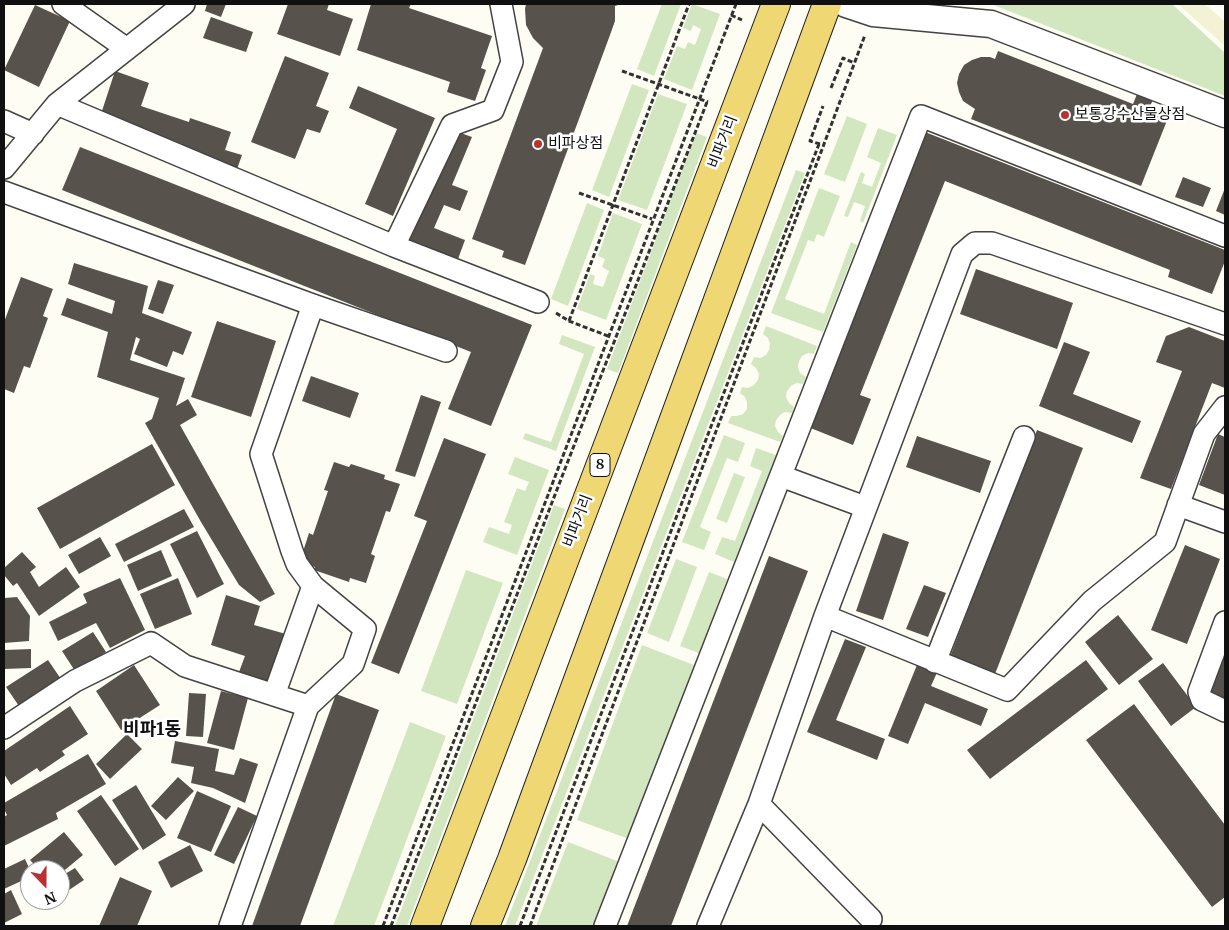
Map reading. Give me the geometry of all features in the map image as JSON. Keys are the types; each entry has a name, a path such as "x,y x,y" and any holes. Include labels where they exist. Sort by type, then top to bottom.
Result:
{"main road":[{"name":"비파거리","path":"425,926 776,4"},
{"path":"485,926 512,859 826,4"}],"street":[{"path":"63,4 127,49"},
{"path":"4,168 58,104 184,4"},
{"path":"394,246 452,125 493,110 512,62 501,4"},
{"path":"846,4 873,13 991,24 1225,114"},
{"path":"58,104 394,246 538,302"},
{"path":"604,926 921,116 1225,236"},
{"path":"4,121 33,134"},
{"path":"4,192 446,351"},
{"path":"708,926 759,804 865,507 962,254 975,242 992,243 1225,324"},
{"path":"230,926 308,706 353,664 365,629 313,586 297,564 261,454 313,304"},
{"path":"825,616 1007,690 1092,601 1165,542 1204,434 1225,407"},
{"path":"935,662 1024,437"},
{"path":"781,476 865,507"},
{"path":"1178,505 1225,522"},
{"path":"274,695 313,586"},
{"path":"1225,622 1199,692 1202,700 1225,711"},
{"path":"4,728 75,681 151,643 185,666 308,706"},
{"path":"759,804 871,919"}],"path":[{"path":"569,321 657,84 689,4"},
{"path":"383,926 652,219 736,4"},
{"path":"520,926 873,13"},
{"path":"830,88 843,58 854,63"},
{"path":"622,71 713,104"},
{"path":"391,926 694,132 708,102"},
{"path":"821,145 810,141 823,106"},
{"path":"530,926 821,145"},
{"path":"579,193 652,219"},
{"path":"538,302 569,321 608,336"}],"green space":[{"path":"662,4 681,4 654,76 637,69"},
{"path":"692,4 720,14 692,90 664,79 677,46 685,49 688,42 695,45 701,29 693,25 691,31 683,28"},
{"path":"991,4 1172,4 1225,53 1225,96"},
{"path":"1178,4 1205,4 1225,22 1225,46"},
{"path":"632,84 649,90 609,197 592,190"},
{"path":"658,94 687,104 647,210 618,200"},
{"path":"847,116 867,124 845,182 824,174"},
{"path":"878,128 897,135 863,223 860,221 865,206 854,202 848,217 844,216 861,172 865,174 862,183 872,187 881,163 867,157"},
{"path":"696,133 707,137 618,373 607,369"},
{"path":"796,170 805,173 515,926 505,926"},
{"path":"819,188 840,196 824,237 817,234 814,242 808,240 785,299 824,314 851,242 857,245 823,332 771,313"},
{"path":"587,203 604,210 568,306 551,299"},
{"path":"613,213 642,224 606,320 577,309 590,274 595,276 593,284 603,287 609,271 602,267 605,259 598,256"},
{"path":"766,326 817,346 814,354 808,353 802,356 799,361 800,373 806,377 803,384 796,383 787,391 786,397 794,407 792,413 785,412 776,420 775,426 783,436 780,442 728,423 731,416 743,414 747,409 745,397 740,393 742,387 748,388 758,380 759,374 751,364 754,357 760,358 766,355 769,350 768,338 763,334"},
{"path":"562,335 595,347 556,451 523,439 525,433 551,442 584,354 559,344"},
{"path":"724,435 745,443 738,462 727,458 700,527 711,532 704,550 682,542"},
{"path":"756,448 776,455 734,562 715,554 722,537 735,541 762,471 750,466"},
{"path":"515,457 549,470 517,555 483,542 489,527 509,534 512,525 504,522 517,488 525,491 529,482 508,474"},
{"path":"734,473 745,477 727,523 716,519"},
{"path":"554,505 565,509 407,926 395,926"},
{"path":"676,559 697,567 669,642 647,633"},
{"path":"466,570 503,583 457,704 421,691"},
{"path":"709,572 727,579 699,653 680,646"},
{"path":"642,645 694,665 629,839 577,820"},
{"path":"410,722 446,736 374,926 333,926"},
{"path":"568,842 620,862 595,926 536,926"}],"building":[{"path":"207,4 226,4 221,17 205,11"},
{"path":"288,4 329,4 327,10 353,19 340,56 277,34"},
{"path":"371,4 411,4 409,8 492,36 481,68 486,70 475,101 447,92 450,82 357,50"},
{"name":"비파상점","path":"526,4 621,4 615,6 615,21 525,265 502,257 504,251 472,239 543,48 533,38 526,25"},
{"path":"35,5 70,21 39,87 4,70"},
{"path":"211,17 253,32 246,52 203,38"},
{"path":"998,51 1133,104 1137,94 1153,100 1148,110 1168,118 1141,186 971,119 975,109 963,101 957,83 959,74 964,65 972,60 981,57 995,59"},
{"path":"285,56 329,73 316,106 329,111 320,133 307,129 295,159 251,142"},
{"path":"115,71 149,83 141,106 189,122 190,118 231,132 225,150 242,155 236,172 179,152 182,144 100,117"},
{"path":"358,86 435,118 393,216 365,204 397,129 349,108"},
{"path":"455,131 472,137 452,185 468,191 460,211 444,205 434,228 465,240 458,259 410,240"},
{"path":"925,132 1225,250 1225,261 1212,294 1168,277 1170,270 945,181 860,395 871,399 853,445 808,427"},
{"path":"80,147 532,325 491,426 448,409 471,352 62,190"},
{"path":"1183,177 1211,188 1203,207 1175,197"},
{"path":"1225,188 1225,215 1216,211"},
{"path":"74,263 148,286 142,313 192,332 183,355 173,351 167,367 134,354 140,339 136,337 130,360 185,378 176,406 188,399 197,415 180,425 275,594 260,602 239,585 201,522 145,423 152,419 159,398 97,377 108,332 61,315 67,298 112,314 115,301 68,284"},
{"path":"976,269 1073,303 1057,349 960,314"},
{"path":"21,277 53,289 43,316 48,318 30,368 24,366 14,393 4,389 4,322"},
{"path":"158,280 174,285 163,314 148,309"},
{"path":"217,321 276,341 251,417 191,397"},
{"path":"1189,327 1225,341 1225,388 1212,383 1171,489 1140,478 1182,371 1156,362 1166,336"},
{"path":"1064,342 1090,352 1073,394 1141,421 1132,443 1039,406"},
{"path":"311,376 359,393 350,418 302,401"},
{"path":"421,395 441,402 415,477 395,471"},
{"path":"1037,430 1083,448 995,674 950,657"},
{"path":"1218,434 1225,437 1225,495 1199,485"},
{"path":"917,436 991,461 980,493 906,467"},
{"path":"444,438 486,454 399,674 371,663 427,521 414,516"},
{"path":"152,444 175,485 60,549 37,508"},
{"path":"334,462 349,467 351,464 385,475 384,479 400,484 390,512 386,511 371,554 375,556 366,583 350,578 349,582 314,570 315,567 300,561 309,533 313,535 328,491 324,490"},
{"path":"184,509 194,527 124,562 115,544"},
{"path":"197,531 224,584 197,598 170,544"},
{"path":"883,533 909,542 883,620 856,611"},
{"path":"100,537 111,556 79,574 68,555"},
{"path":"1185,545 1220,559 1187,644 1151,630"},
{"path":"161,550 172,576 138,591 127,565"},
{"path":"22,552 36,567 30,572 39,587 66,567 80,587 39,616 17,583 13,586 4,575 4,568"},
{"path":"769,556 808,571 671,926 627,926"},
{"path":"120,578 145,630 110,648 96,623 58,641 49,622 87,603 83,594"},
{"path":"178,578 192,614 155,629 140,594"},
{"path":"924,585 946,593 928,637 906,629"},
{"path":"226,595 260,606 254,625 286,634 271,682 239,672 245,656 211,645"},
{"path":"17,597 30,616 29,641 4,643 4,598"},
{"path":"1118,615 1153,659 1119,685 1085,642"},
{"path":"93,632 106,652 75,671 62,651"},
{"path":"845,639 866,647 836,720 885,739 877,760 807,732"},
{"path":"1225,645 1225,702 1206,694"},
{"path":"31,649 31,668 4,669 4,650"},
{"path":"48,660 63,682 21,709 6,687"},
{"path":"919,660 939,668 931,686 988,709 981,726 925,703 908,744 888,736"},
{"path":"1086,660 1108,689 990,779 967,750"},
{"path":"1163,663 1196,707 1171,726 1138,681"},
{"path":"134,665 160,705 121,730 96,691"},
{"path":"221,691 248,698 234,750 207,743"},
{"path":"189,693 206,694 203,737 186,736"},
{"path":"336,694 379,710 300,926 252,926"},
{"path":"1134,704 1225,825 1225,897 1212,907 1086,740"},
{"path":"70,706 88,734 62,751 65,755 40,772 37,768 11,785 4,774 4,751"},
{"path":"127,734 142,749 110,779 96,764"},
{"path":"175,741 219,749 215,771 234,775 240,758 258,764 245,803 213,788 191,783 194,767 171,763"},
{"path":"88,754 106,784 56,813 58,819 4,846 4,817 7,815 4,803"},
{"path":"178,777 194,791 166,820 151,806"},
{"path":"136,785 166,835 143,850 112,800"},
{"path":"197,791 231,806 211,852 177,838"},
{"path":"101,795 139,849 115,866 77,811"},
{"path":"238,807 257,816 234,864 214,855"},
{"path":"64,832 83,855 70,866 70,860 30,860"},
{"path":"190,845 203,871 171,888 158,862"},
{"path":"20,861 20,882 4,889 4,869"},
{"path":"75,868 84,880 70,889 70,871"},
{"path":"120,877 152,891 137,926 99,926"},
{"path":"11,890 22,914 4,923 4,894"}],"place":[{"name":"보통강수산물상점","path":"1065,115"},
{"name":"비파상점","path":"538,144"}],"district":[{"name":"비파1동","path":"152,730"}]}
